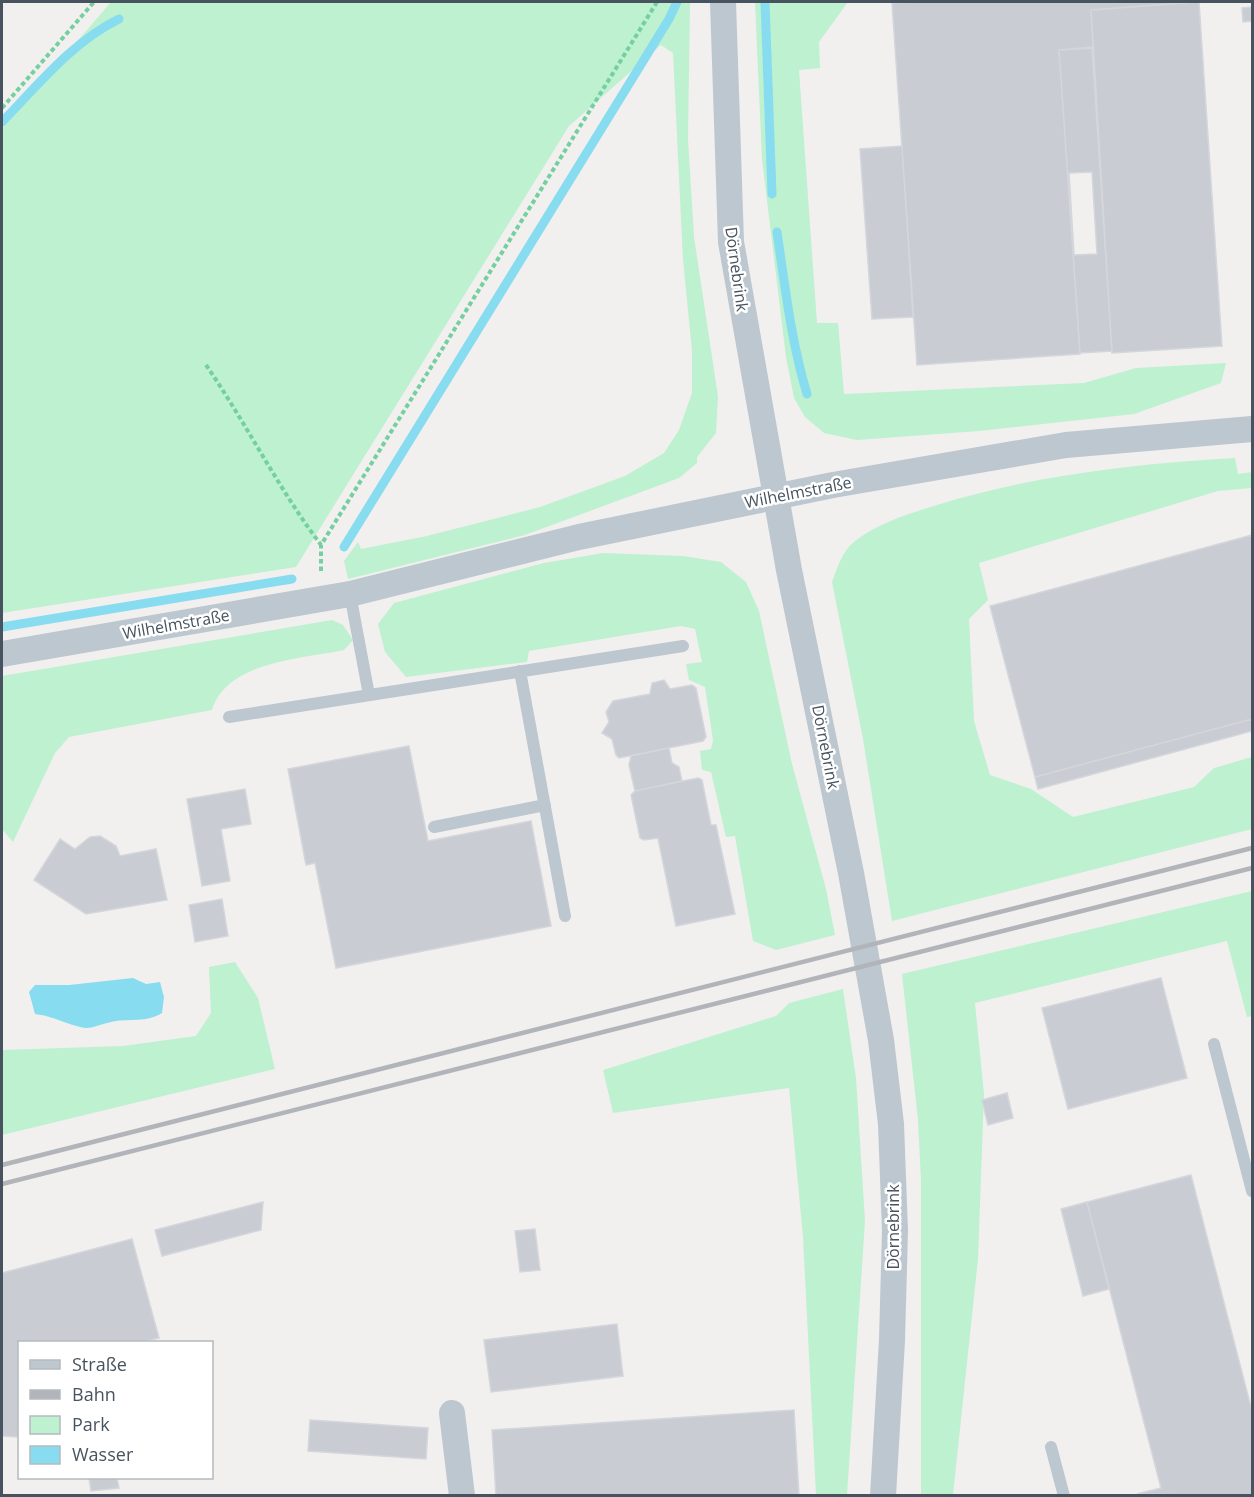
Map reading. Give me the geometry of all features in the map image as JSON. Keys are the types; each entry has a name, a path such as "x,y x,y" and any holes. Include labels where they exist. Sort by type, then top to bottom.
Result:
{"street":[{"name":"Dörnebrink","path":"723,2 731,242 776,497 853,884 881,1040 891,1124 895,1231 883,1496"},
{"name":"Wilhelmstraße","path":"2,654 350,594 579,537 776,497 1066,445 1252,429"},
{"path":"452,1413 462,1496"}],"lane":[{"path":"350,594 369,695"},
{"path":"229,717 683,646"},
{"path":"520,671 565,916"},
{"path":"434,827 545,805"},
{"path":"1214,1044 1252,1191"},
{"path":"1051,1447 1064,1496"}],"path":[{"path":"2,108 94,2"},
{"path":"323,599 321,545 657,2"},
{"path":"206,365 236,409 298,515 321,545"}],"green space":[{"path":"111,2 690,2 688,139 694,237 718,397 716,433 697,457 697,463 679,478 525,535 348,579 344,561 358,542 361,549 427,536 540,507 625,476 664,453 679,430 692,393 692,351 683,260 673,53 661,45 569,126 296,567 2,613 2,129"},
{"path":"755,2 848,2 819,42 820,68 799,70 817,323 838,323 844,394 1084,383 1136,368 1226,363 1221,383 1134,414 979,431 857,440 824,433 805,417 794,398 786,357 762,159"},
{"path":"1235,458 1238,474 1252,472 1252,488 1218,491 979,563 988,600 969,619 974,721 990,775 1031,789 1073,817 1194,787 1214,768 1252,757 1252,829 892,921 863,739 832,582 846,550 863,535 894,520 937,505 1010,486 1122,468"},
{"path":"603,553 683,556 721,562 746,582 759,611 792,764 826,889 835,935 776,950 753,941 735,836 726,837 711,772 702,770 700,751 711,749 713,740 705,687 689,680 686,664 702,662 695,629 681,626 529,651 527,662 406,677 385,652 378,624 394,603 544,563"},
{"path":"332,620 343,625 353,640 344,650 288,660 249,672 233,681 220,694 212,710 69,737 55,753 13,842 2,829 2,676"},
{"path":"1252,891 1252,1016 1247,1017 1227,941 975,1003 984,1094 978,1259 953,1495 921,1495 921,1181 918,1120 902,974"},
{"path":"235,962 258,998 275,1069 2,1135 2,1050 123,1046 196,1036 211,1013 209,967"},
{"path":"843,989 856,1078 865,1221 847,1495 816,1495 803,1237 789,1088 613,1113 603,1070 776,1016 789,1003"}],"water":[{"path":"133,978 146,984 160,982 164,997 162,1013 148,1018 114,1021 84,1028 35,1014 29,992 35,985 69,985"}],"building":[{"path":"1196,2 1091,10 1093,48 1059,50 1080,354 917,365 892,3"},
{"path":"1199,2 1222,346 1112,353 1091,10"},
{"path":"1252,7 1252,21 1243,22 1242,8"},
{"path":"1092,47 1112,351 1080,353 1059,50","holes":["1092,172 1097,254 1074,255 1069,173"]},
{"path":"902,146 913,317 872,319 860,149"},
{"path":"1252,535 1252,719 1035,777 990,606"},
{"path":"664,680 670,689 692,685 696,688 706,737 703,741 619,758 612,739 602,733 609,722 606,712 613,701 650,694 652,683"},
{"path":"1252,719 1252,731 1038,789 1035,777"},
{"path":"409,746 428,841 531,821 551,926 336,968 315,863 306,865 288,769"},
{"path":"669,748 672,763 679,767 682,781 635,791 629,765 631,756"},
{"path":"698,778 702,780 711,825 716,825 735,914 676,926 658,838 644,840 640,838 631,795 635,791"},
{"path":"245,789 251,824 221,829 230,881 202,886 187,799"},
{"path":"100,836 116,846 120,856 156,849 167,900 86,914 34,880 60,839 75,849 90,837"},
{"path":"222,899 228,936 195,942 189,905"},
{"path":"1161,978 1187,1078 1068,1109 1042,1008"},
{"path":"1007,1093 1013,1118 988,1125 982,1100"},
{"path":"1191,1175 1252,1411 1252,1496 1137,1494 1161,1488 1087,1202"},
{"path":"263,1202 261,1230 162,1256 155,1230"},
{"path":"1087,1202 1109,1289 1083,1296 1061,1209"},
{"path":"535,1229 540,1270 520,1272 515,1231"},
{"path":"132,1239 159,1338 146,1341 18,1341 18,1437 2,1436 2,1273"},
{"path":"617,1324 623,1376 491,1392 484,1340"},
{"path":"794,1410 799,1496 496,1496 492,1430"},
{"path":"310,1420 428,1428 426,1459 308,1451"},
{"path":"89,1479 117,1479 119,1488 91,1491"}],"waterway":[{"path":"344,547 669,19 677,2"},
{"path":"765,2 772,194"},
{"path":"2,122 71,52 119,19"},
{"path":"777,232 793,334 807,394"},
{"path":"2,627 292,579"}],"railway":[{"path":"2,1165 1252,848"},
{"path":"2,1184 1252,868"}]}
